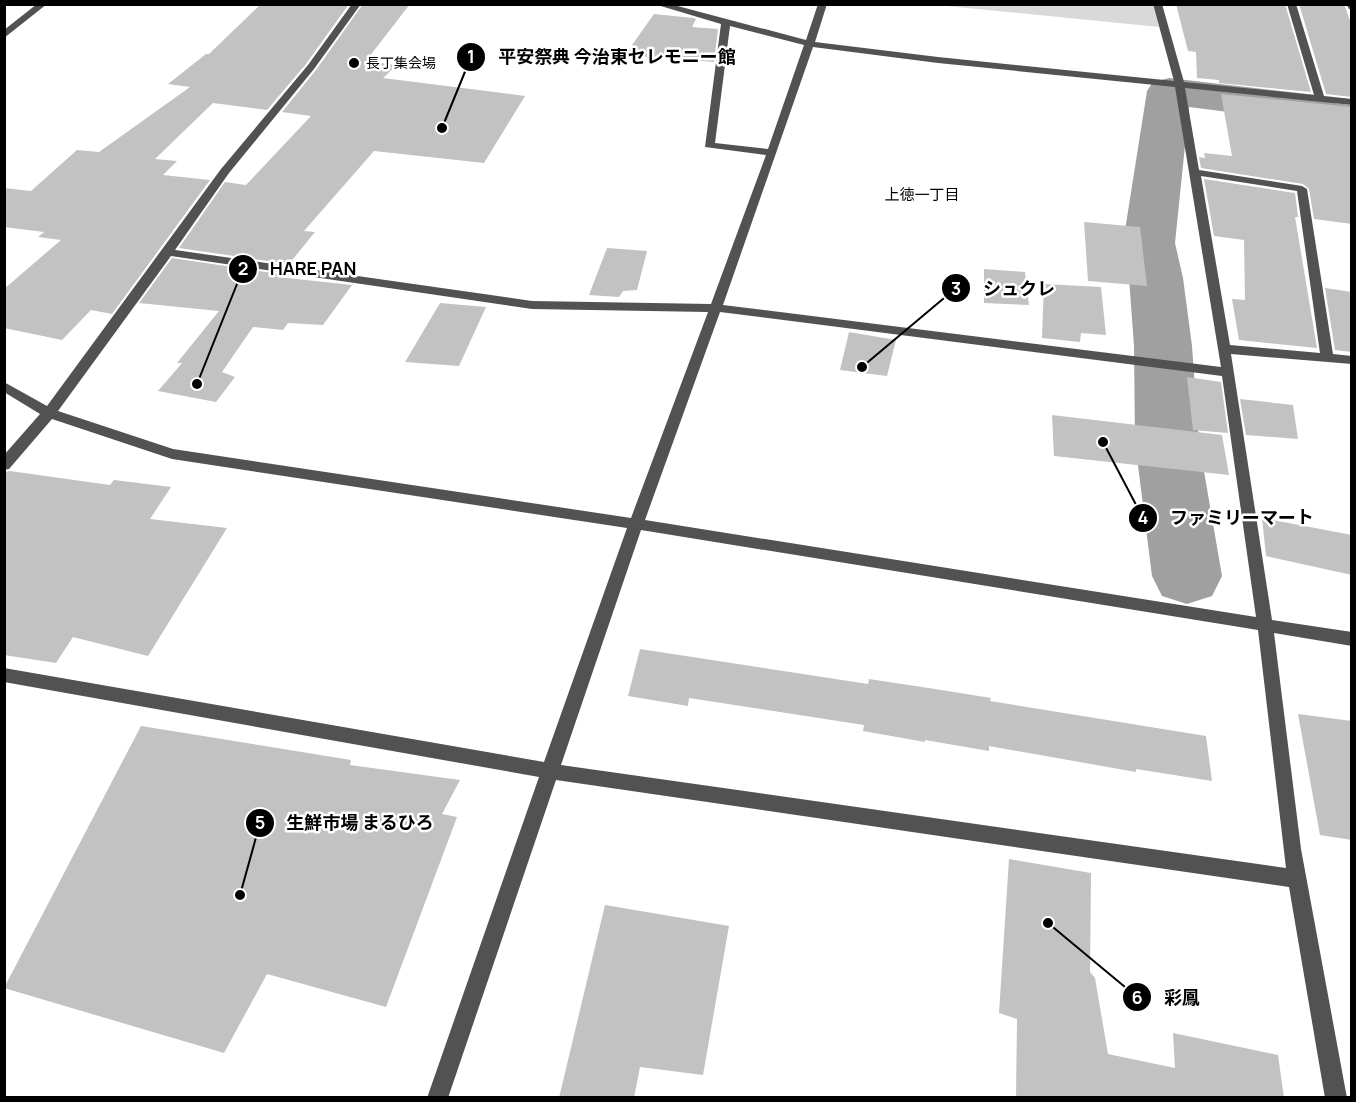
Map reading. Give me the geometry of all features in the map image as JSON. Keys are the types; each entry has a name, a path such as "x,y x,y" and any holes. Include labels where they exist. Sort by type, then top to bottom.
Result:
{"street":[{"path":"4,35 44,4"},
{"path":"4,465 49,413 225,171 311,67 357,4"},
{"path":"658,4 807,44 917,58 1320,99 1350,104"},
{"path":"437,1098 550,770 716,308 822,4"},
{"path":"1157,4 1180,85 1228,372 1298,879 1336,1098"},
{"path":"1291,4 1320,99"},
{"path":"726,22 709,145 770,152"},
{"path":"1195,172 1302,189 1327,358"},
{"path":"168,252 532,305 716,308 1228,372"},
{"path":"1224,349 1352,360"},
{"path":"4,386 49,413 172,454 637,524 1352,639"},
{"path":"4,675 589,778 1298,879"}],"shaded area":[{"path":"937,5 1153,5 1159,27"},
{"path":"1188,88 1351,105 1351,113 1185,93"}],"building":[{"path":"261,4 349,4 306,64 267,110 213,103 155,159 177,161 163,175 210,180 112,314 91,310 62,340 4,328 4,289 61,240 38,237 44,232 4,227 4,188 31,191 77,150 99,152 190,87 168,84 209,54"},
{"path":"363,4 410,4 369,57 377,58 374,62 397,65 383,78 525,96 484,163 374,151 304,231 315,232 289,264 179,248 225,182 246,185 311,116 282,112 316,70"},
{"path":"1176,4 1285,4 1311,92 1219,83 1219,80 1197,78 1196,52 1188,51"},
{"path":"1299,4 1344,4 1352,26 1352,97 1326,94"},
{"path":"654,14 693,18 696,19 692,27 718,29 714,62 625,55"},
{"path":"1221,94 1352,107 1352,224 1314,219 1309,189 1303,184 1201,168 1199,157 1205,158 1204,153 1232,156"},
{"path":"1204,179 1295,193 1298,217 1295,217 1317,348 1239,340 1232,299 1245,300 1244,240 1214,236"},
{"path":"1084,222 1140,227 1147,286 1088,281"},
{"path":"607,248 647,251 637,290 623,291 619,297 589,295"},
{"path":"172,258 280,274 278,277 352,285 323,325 288,323 283,330 253,327 222,372 235,377 216,402 158,391 182,363 177,363 219,311 139,303"},
{"path":"984,269 1025,272 1029,305 984,303"},
{"path":"1044,284 1101,287 1106,335 1081,333 1080,342 1042,338"},
{"path":"1325,288 1352,292 1352,352 1335,350"},
{"path":"440,303 486,307 459,366 405,362"},
{"path":"849,332 896,340 887,376 840,370"},
{"path":"1187,377 1221,382 1228,433 1193,430"},
{"path":"1240,399 1293,405 1298,439 1246,435"},
{"path":"1052,415 1222,435 1229,475 1054,456"},
{"path":"4,472 110,485 114,480 171,487 150,519 227,528 148,656 73,637 56,663 4,655"},
{"path":"1262,518 1352,535 1352,575 1266,556"},
{"path":"640,649 868,684 869,679 935,689 991,698 990,701 1206,736 1212,781 1136,769 1136,772 989,746 989,751 925,740 925,742 863,731 864,725 689,698 688,706 628,696"},
{"path":"1298,714 1352,721 1352,840 1320,835"},
{"path":"141,726 351,760 350,765 460,780 442,814 457,817 386,1007 267,974 224,1053 4,988"},
{"path":"1009,859 1091,873 1090,972 1095,978 1108,1054 1175,1068 1173,1033 1278,1055 1284,1098 1016,1098 1017,1019 999,1013"},
{"path":"605,905 729,926 703,1075 640,1067 634,1098 559,1098"}],"waterway":[{"path":"1187,576 1167,442 1163,346 1156,278 1149,243 1161,138 1169,91 1316,109"}],"place":[{"name":"長丁集会場","path":"354,63"},
{"name":"平安祭典 今治東セレモニー館","path":"442,128"},
{"name":"シュクレ","path":"862,367"},
{"name":"HARE PAN","path":"197,384"},
{"name":"ファミリーマート","path":"1103,442"},
{"name":"生鮮市場 まるひろ","path":"240,895"},
{"name":"彩鳳","path":"1048,923"}],"district":[{"name":"上徳一丁目","path":"922,195"}]}
